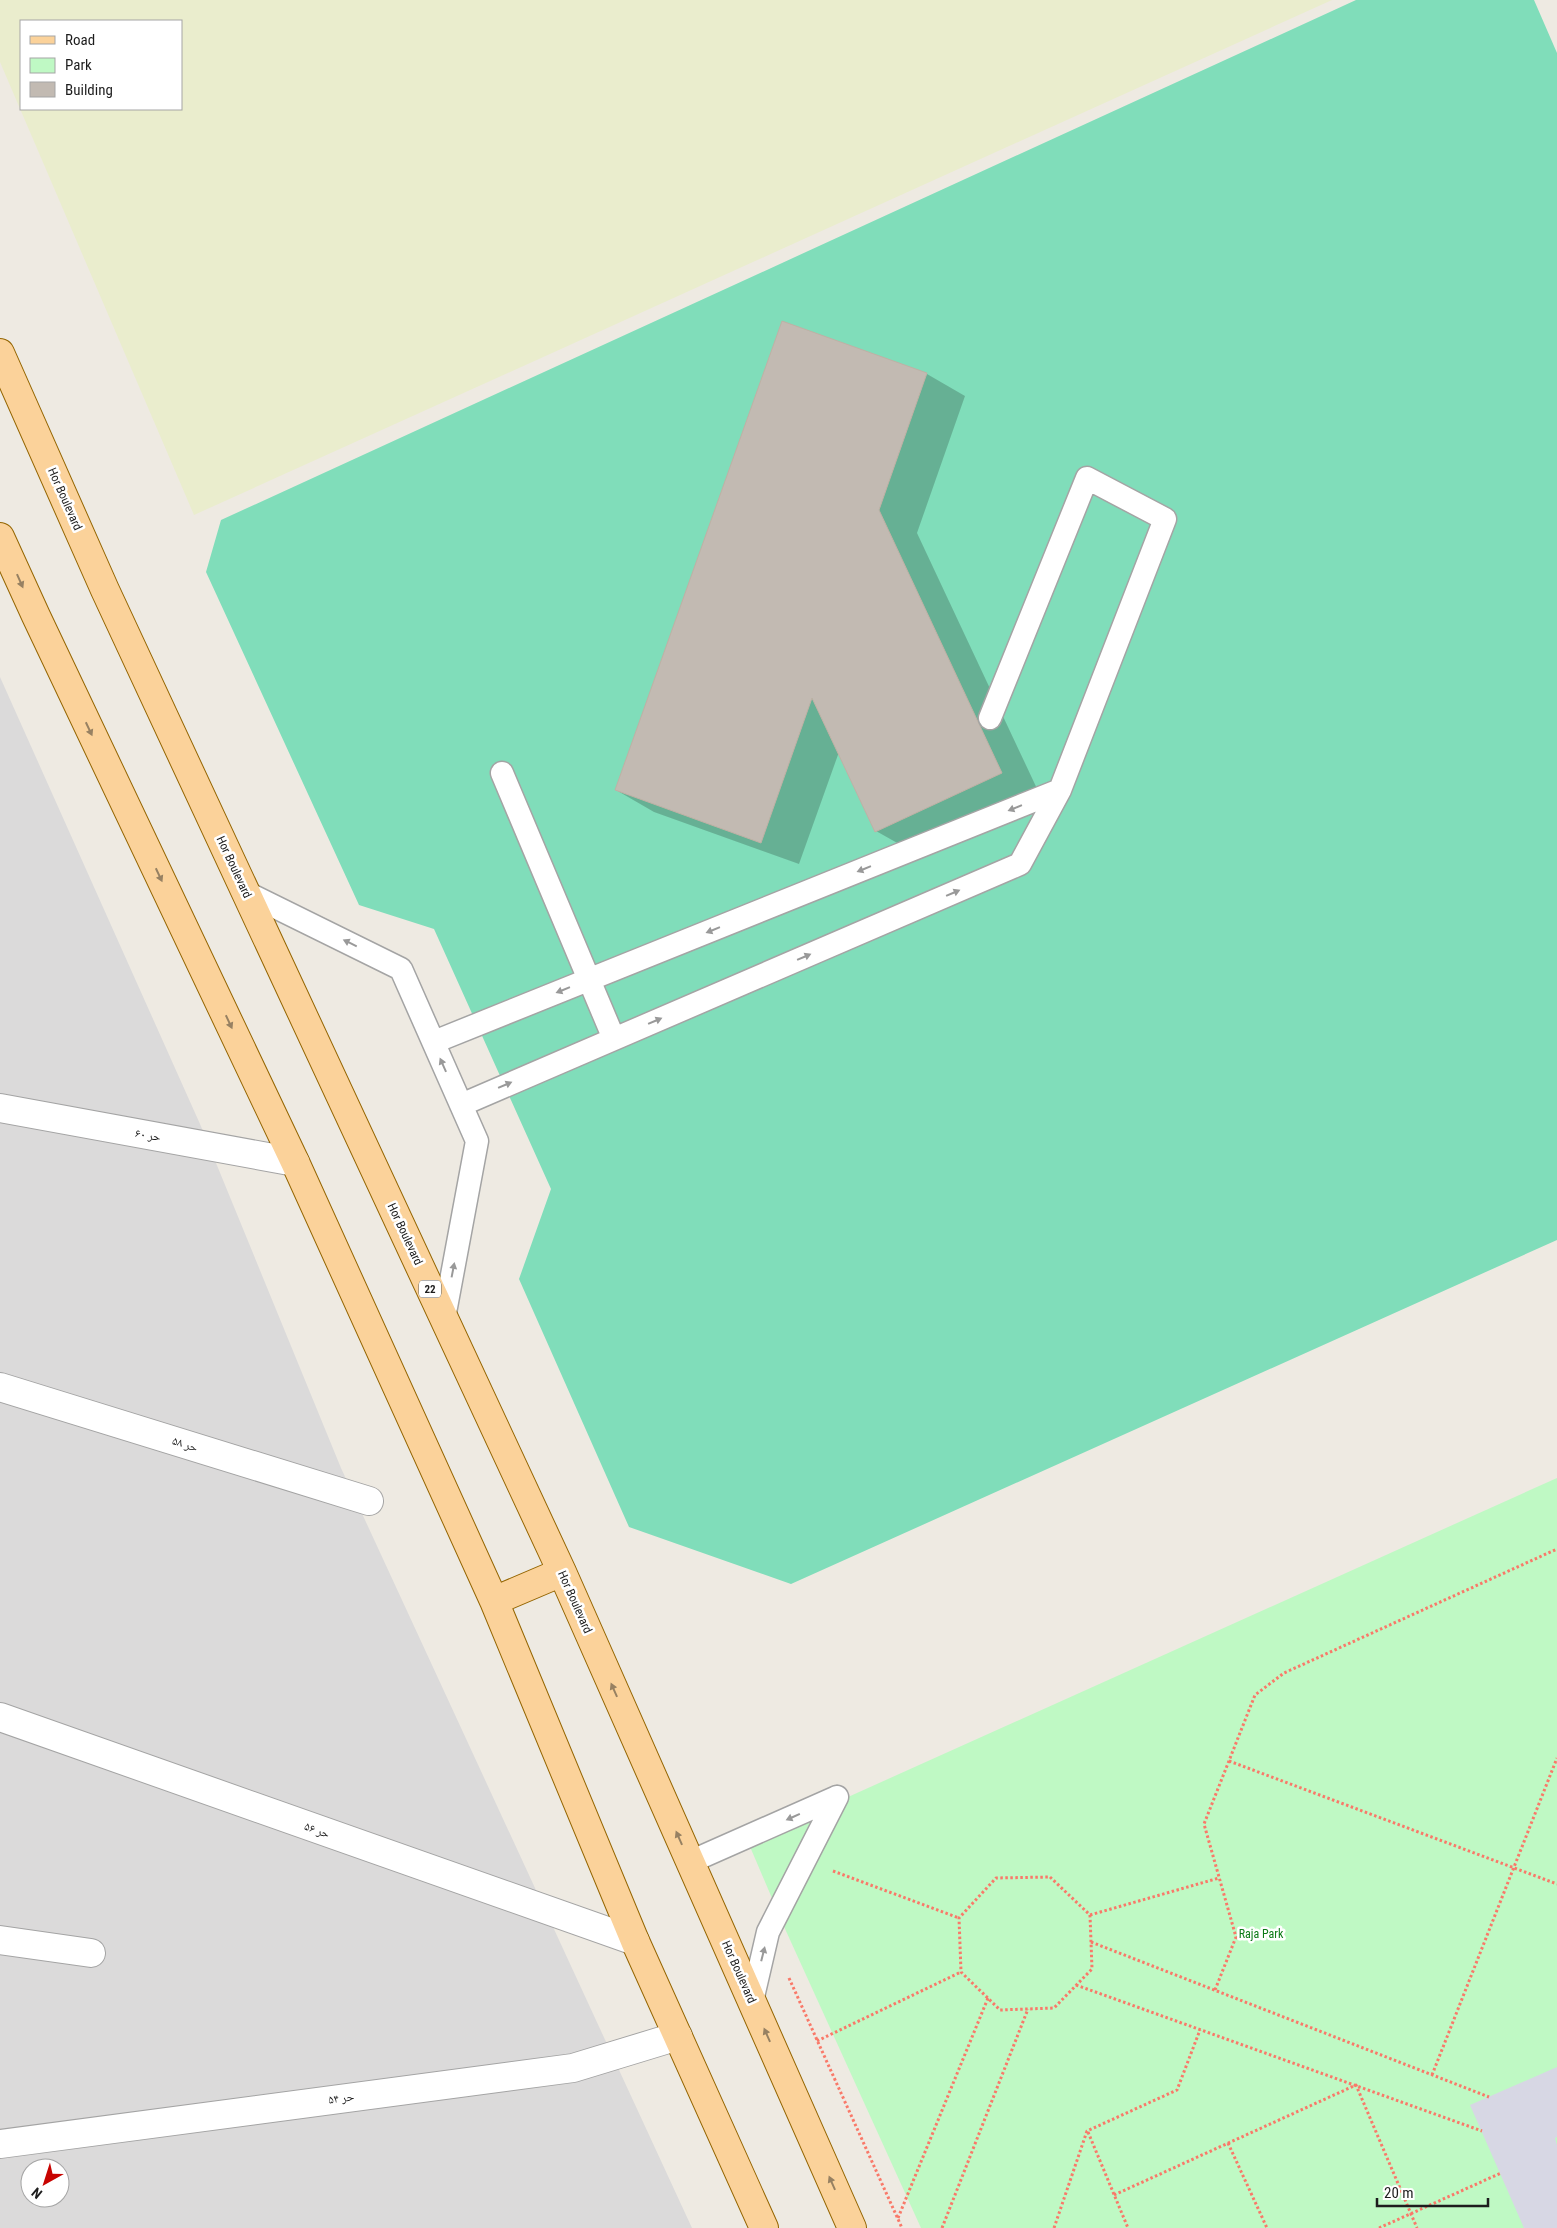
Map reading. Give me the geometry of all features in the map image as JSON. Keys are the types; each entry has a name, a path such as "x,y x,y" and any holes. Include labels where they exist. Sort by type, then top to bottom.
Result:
{"main road":[{"name":"Hor Boulevard","path":"0,353 105,590 562,1572 852,2228"},
{"path":"0,537 295,1162 494,1601 635,1941 764,2228"},
{"path":"494,1601 562,1572"}],"street":[{"name":"حر ۶۰","path":"0,1108 295,1162"},
{"name":"حر ۵۸","path":"0,1387 369,1501"},
{"name":"حر ۵۶","path":"0,1717 635,1941"},
{"path":"0,1940 91,1953"},
{"name":"حر ۵۴","path":"0,2144 573,2068 678,2036"}],"lane":[{"path":"461,1105 1020,864 1060,790 1165,519 1087,478 990,718"},
{"path":"502,773 614,1038"},
{"path":"434,1042 1060,790"},
{"path":"245,892 402,969 477,1141 444,1318"},
{"path":"690,1862 837,1797 768,1932 752,2001"}],"path":[{"path":"1216,1990 1236,1937 1204,1824 1255,1695 1284,1673 1557,1549"},
{"path":"1432,2074 1557,1758"},
{"path":"1229,1761 1557,1884"},
{"path":"805,1860 959,1918"},
{"path":"1050,1877 1090,1915 1092,1969 1054,2008 1000,2010 960,1972 959,1918 996,1878 1050,1877"},
{"path":"1090,1915 1218,1878"},
{"path":"768,1932 902,2228"},
{"path":"1091,1942 1489,2097"},
{"path":"817,2040 960,1972"},
{"path":"1076,1985 1482,2130"},
{"path":"898,2218 988,1998"},
{"path":"942,2228 1028,2009"},
{"path":"1054,2228 1087,2131 1177,2090 1200,2030"},
{"path":"1114,2195 1356,2085"},
{"path":"1356,2085 1417,2228"},
{"path":"1087,2131 1128,2228"},
{"path":"1228,2143 1267,2228"},
{"path":"1379,2228 1501,2173"}],"shaded area":[{"path":"0,677 200,1124 341,1468 692,2228 0,2228"},
{"path":"1557,2067 1557,2137 1555,2138 1557,2145 1557,2228 1524,2228 1470,2105"}],"green space":[{"path":"0,0 1332,0 194,515 21,110 182,110 182,20 20,20 20,109 0,62"},
{"path":"1356,0 1534,0 1557,53 1557,1240 791,1584 629,1527 519,1279 551,1189 434,929 359,905 206,572 221,520"},
{"name":"Raja Park","path":"1557,1478 1557,2228 921,2228 786,1931 748,1842"}],"building":[{"path":"782,321 927,373 879,510 1002,773 875,832 812,698 761,843 615,790"}]}
